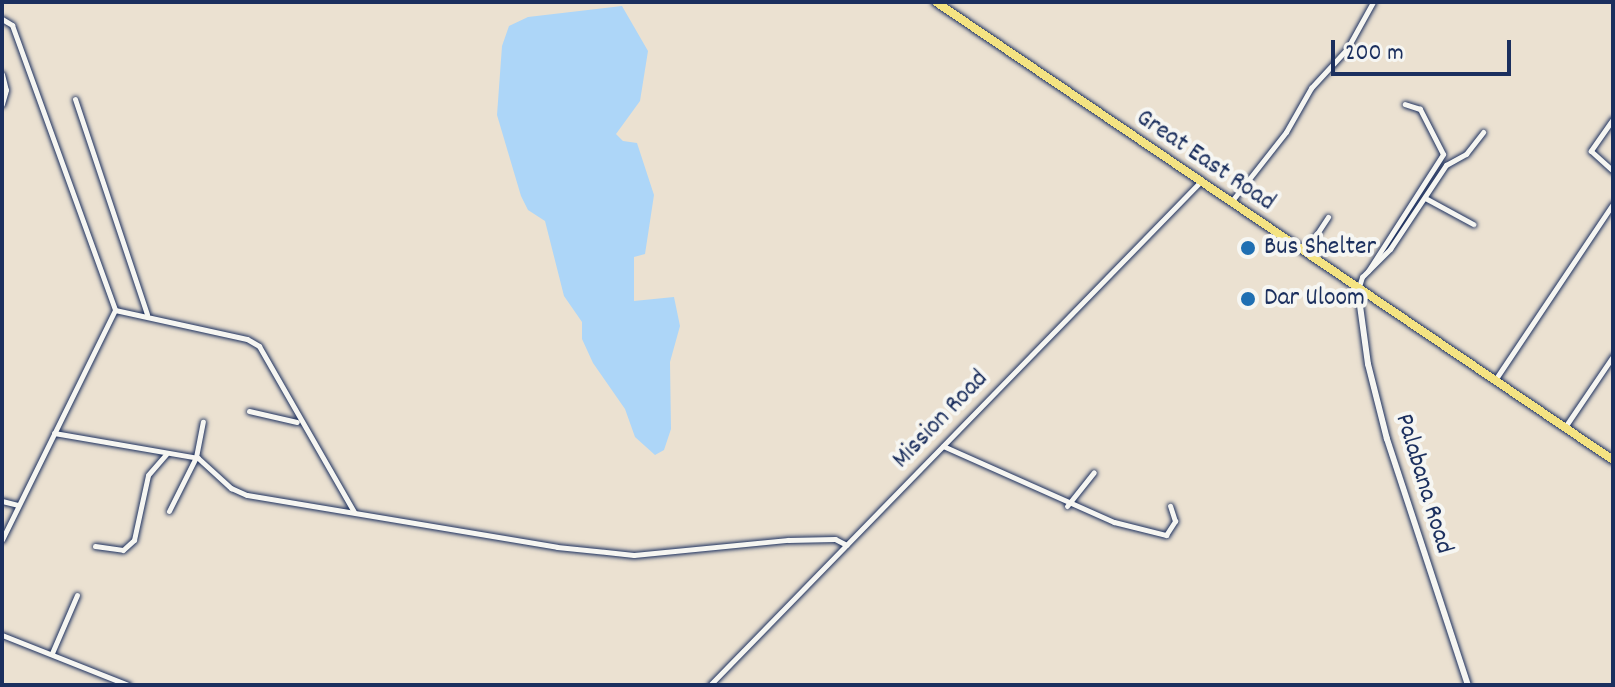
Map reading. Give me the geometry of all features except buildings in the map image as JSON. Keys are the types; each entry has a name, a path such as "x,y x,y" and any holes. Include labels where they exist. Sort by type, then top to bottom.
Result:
{"highway":[{"name":"Great East Road","path":"936,2 1358,291 1613,460"}],"street":[{"path":"1230,202 1286,132 1311,88 1347,49 1373,2"},
{"path":"2,19 12,25 115,310 2,540"},
{"path":"2,74 6,90 2,104"},
{"path":"75,99 147,315"},
{"path":"1358,291 1443,154 1420,109 1405,104"},
{"path":"1613,119 1591,151 1613,171"},
{"path":"1368,271 1425,198 1446,165 1466,154 1483,132"},
{"name":"Mission Road","path":"710,685 1200,182"},
{"path":"1425,198 1473,224"},
{"path":"1495,380 1613,204"},
{"path":"1304,253 1328,217"},
{"name":"Palabana Road","path":"1358,291 1368,364 1387,439 1468,685"},
{"path":"115,310 247,339 259,346 298,422 355,513"},
{"path":"1565,427 1613,356"},
{"path":"249,411 298,422"},
{"path":"169,511 196,457 203,422"},
{"path":"54,433 196,457 238,493 634,555 788,540 835,539 847,545"},
{"path":"943,446 1067,506 1166,535 1175,521 1170,506"},
{"path":"95,546 123,550 134,540 148,475 167,453"},
{"path":"1067,506 1094,472"},
{"path":"2,501 18,505"},
{"path":"52,653 77,595"},
{"path":"2,635 128,685"}],"water":[{"path":"622,6 648,51 640,101 616,134 623,141 637,143 654,195 645,254 634,257 634,301 674,297 680,326 670,362 671,429 664,450 655,455 635,437 625,409 593,363 582,339 582,322 564,296 545,221 528,210 521,196 497,115 502,46 509,26 528,17"}],"place":[{"name":"Bus Shelter","path":"1248,248"},
{"name":"Dar Uloom","path":"1248,299"}]}
